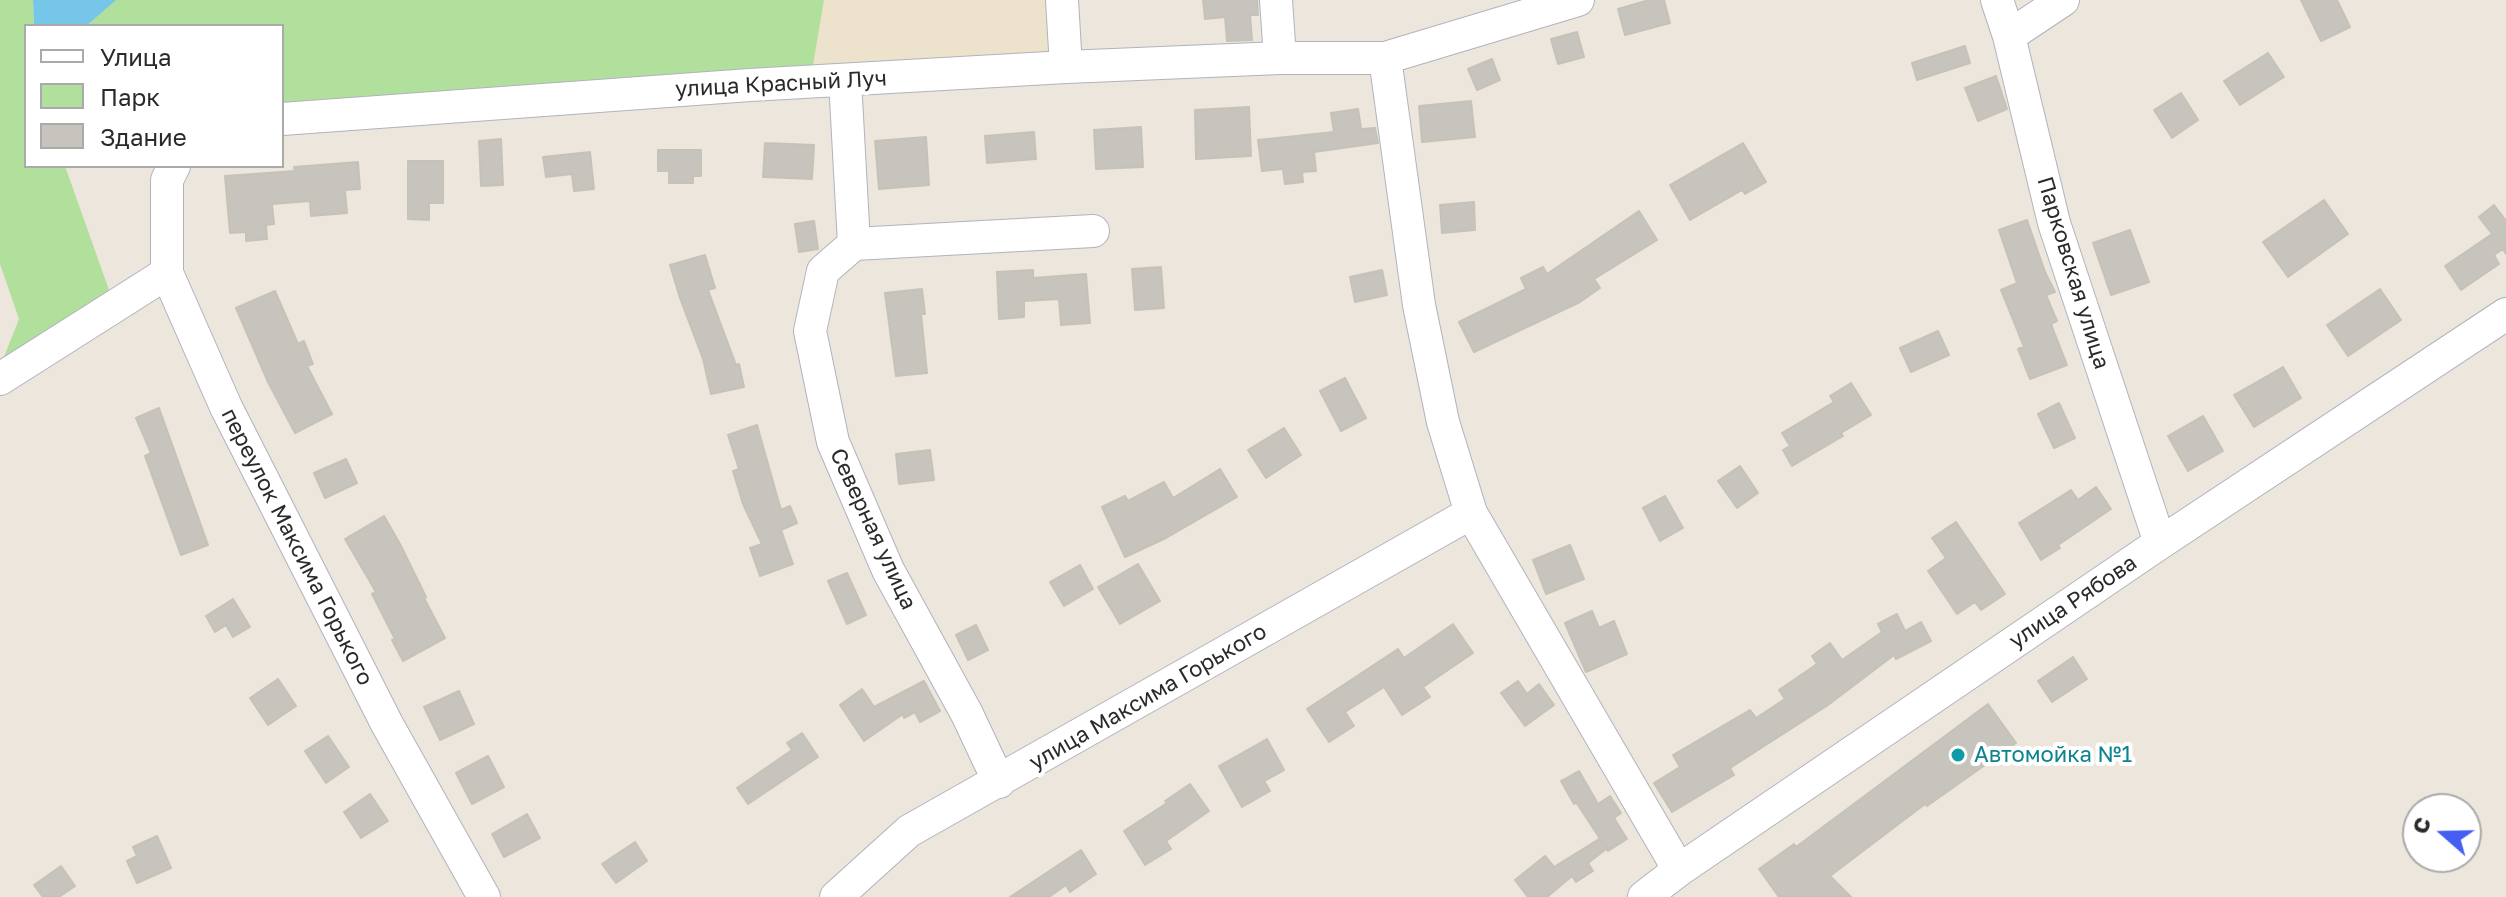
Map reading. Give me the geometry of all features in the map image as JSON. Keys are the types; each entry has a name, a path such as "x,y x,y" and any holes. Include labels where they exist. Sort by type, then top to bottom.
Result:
{"street":[{"path":"1062,0 1066,67"},
{"path":"1276,0 1280,58"},
{"name":"улица Красный Луч","path":"284,119 522,100 1066,67 1280,58 1385,58 1578,0"},
{"name":"Парковская улица","path":"1997,0 2009,36 2054,223 2160,543"},
{"path":"2009,36 2063,0"},
{"path":"1385,58 1419,305 1443,422 1471,513 1679,870"},
{"path":"845,80 854,244 1093,231"},
{"name":"переулок Максима Горького","path":"171,173 167,273 226,407 387,724 484,897"},
{"name":"Северная улица","path":"854,244 823,271 810,331 833,442 888,570 967,714 999,782"},
{"path":"0,379 167,273"},
{"name":"улица Рябова","path":"1644,897 1679,870 2160,543 2506,314"},
{"name":"улица Максима Горького","path":"836,897 909,831 1471,513"}],"shaded area":[{"path":"812,0 1052,0 1055,55 813,65"}],"green space":[{"path":"0,0 33,0 34,24 24,24 24,168 66,168 114,304 0,367 19,319 0,264"},
{"path":"115,0 824,0 813,65 522,100 284,119 284,24 87,24"}],"water":[{"path":"33,0 116,0 88,24 34,24"}],"building":[{"path":"1203,0 1257,0 1258,15 1250,15 1252,40 1227,41 1225,17 1205,19"},
{"path":"1649,0 1664,0 1670,23 1625,35 1618,9"},
{"path":"2301,0 2337,0 2350,27 2321,41"},
{"path":"1577,32 1584,57 1558,64 1551,39"},
{"path":"1965,46 1970,63 1917,80 1912,63"},
{"path":"2268,53 2284,77 2240,105 2224,81"},
{"path":"1492,59 1500,80 1477,90 1468,69"},
{"path":"1996,76 2007,109 1978,121 1965,88"},
{"path":"2181,93 2198,120 2172,138 2154,110"},
{"path":"1471,101 1475,137 1422,142 1419,106"},
{"path":"1249,107 1251,156 1196,159 1195,110"},
{"path":"1358,109 1361,129 1375,128 1378,143 1314,152 1316,171 1302,172 1303,182 1285,184 1283,169 1262,171 1258,140 1334,132 1331,113"},
{"path":"1141,127 1143,167 1096,169 1094,130"},
{"path":"1034,132 1036,159 987,163 985,136"},
{"path":"926,137 929,185 879,189 875,141"},
{"path":"501,139 503,185 481,186 479,141"},
{"path":"765,143 814,145 812,179 763,177"},
{"path":"1743,143 1766,182 1745,194 1742,190 1690,220 1670,185"},
{"path":"658,150 701,150 701,176 693,176 693,183 669,183 669,171 658,171"},
{"path":"590,152 594,189 574,191 572,174 546,177 543,157"},
{"path":"408,161 443,161 443,203 429,203 429,220 408,219"},
{"path":"358,162 360,189 345,190 347,213 311,216 310,201 272,204 274,224 266,225 267,239 246,241 246,232 230,233 225,176"},
{"path":"2324,200 2348,234 2288,277 2263,242"},
{"path":"1474,202 1475,230 1442,233 1440,205"},
{"path":"2494,205 2506,221 2506,254 2503,249 2494,255 2499,264 2461,290 2445,266 2492,234 2479,217"},
{"path":"1639,211 1657,240 1594,279 1600,288 1580,302 1474,352 1459,322 1526,289 1521,278 1543,267 1547,274"},
{"path":"2027,220 2055,292 2046,295 2057,321 2051,324 2067,365 2030,379 2018,349 2024,347 2001,290 2017,283 1999,230"},
{"path":"814,221 818,249 799,252 795,224"},
{"path":"2130,230 2149,282 2111,295 2093,243"},
{"path":"705,255 715,288 708,290 736,365 739,364 744,387 711,394 703,359 670,265"},
{"path":"1161,267 1164,308 1135,310 1132,269"},
{"path":"1033,270 1033,278 1086,274 1090,323 1061,325 1059,299 1024,301 1024,317 999,319 997,272"},
{"path":"1382,270 1387,295 1355,302 1350,277"},
{"path":"922,289 925,314 921,314 927,373 896,376 885,293"},
{"path":"2380,289 2401,320 2348,356 2327,325"},
{"path":"275,291 298,344 304,341 313,364 307,366 332,414 295,433 268,382 236,308"},
{"path":"1938,331 1949,355 1911,372 1900,348"},
{"path":"2283,367 2301,398 2254,427 2234,395"},
{"path":"1345,378 1366,418 1341,431 1320,391"},
{"path":"1851,383 1871,415 1841,433 1843,436 1792,466 1783,450 1790,446 1782,433 1834,402 1830,396"},
{"path":"2059,403 2075,438 2054,448 2038,414"},
{"path":"159,408 208,545 181,555 145,456 151,453 136,418"},
{"path":"2203,416 2223,451 2188,471 2168,436"},
{"path":"757,425 781,510 790,506 797,523 781,530 793,564 760,576 750,548 762,544 743,504 733,471 739,469 728,435"},
{"path":"1284,428 1301,455 1266,478 1248,450"},
{"path":"930,450 934,480 899,484 896,454"},
{"path":"346,459 357,483 325,498 314,473"},
{"path":"1740,466 1758,493 1737,508 1718,481"},
{"path":"1220,469 1237,497 1166,538 1125,557 1102,507 1125,496 1128,501 1164,482 1173,498"},
{"path":"2096,487 2111,509 2041,560 2019,523 2071,490 2078,500"},
{"path":"1665,496 1683,528 1660,541 1643,508"},
{"path":"384,516 445,638 403,661 372,594 376,592 345,539"},
{"path":"1956,522 2005,594 1981,610 1975,602 1957,614 1928,571 1946,558 1932,538"},
{"path":"1570,545 1584,579 1546,594 1533,560"},
{"path":"1138,564 1160,601 1120,624 1098,587"},
{"path":"1080,565 1093,589 1064,606 1050,582"},
{"path":"847,573 866,615 847,624 828,581"},
{"path":"233,599 250,627 233,637 226,625 215,632 206,616"},
{"path":"1592,611 1599,628 1614,621 1627,654 1586,672 1565,623"},
{"path":"1897,614 1905,631 1921,622 1931,641 1896,659 1894,655 1828,705 1730,768 1734,775 1672,812 1654,783 1680,767 1673,755 1750,710 1756,718 1785,699 1779,690 1817,664 1812,656 1830,643 1842,660 1882,632 1878,624"},
{"path":"1453,624 1473,653 1423,687 1430,697 1402,715 1384,687 1345,712 1354,726 1329,742 1307,709 1398,649 1404,658"},
{"path":"976,625 988,650 968,660 956,635"},
{"path":"2073,657 2087,679 2052,702 2038,681"},
{"path":"278,679 296,706 268,725 250,698"},
{"path":"924,681 940,711 920,722 915,712 904,718 903,714 864,741 840,705 862,689 874,707"},
{"path":"1518,681 1527,694 1539,684 1554,705 1525,726 1501,693"},
{"path":"459,691 474,724 440,740 424,707"},
{"path":"1988,704 2016,743 1927,806 1925,804 1830,876 1851,897 1779,897 1759,869 1794,844 1796,847"},
{"path":"802,733 818,757 748,804 737,788 792,750 787,743"},
{"path":"328,736 349,767 326,783 305,751"},
{"path":"1267,739 1284,770 1264,781 1270,791 1242,807 1219,766"},
{"path":"488,756 504,787 472,804 456,773"},
{"path":"1579,771 1598,804 1610,796 1621,813 1614,818 1627,839 1608,851 1561,781"},
{"path":"1190,784 1209,811 1166,841 1171,849 1145,865 1124,831"},
{"path":"370,794 388,821 361,838 344,812"},
{"path":"527,814 540,838 504,857 492,834"},
{"path":"157,836 171,868 137,883 127,861 137,856 133,847"},
{"path":"1599,839 1606,849 1588,863 1593,871 1576,882 1572,876 1547,897 1528,897 1515,880 1545,856 1554,867"},
{"path":"635,842 647,861 616,883 602,864"},
{"path":"1081,850 1096,874 1070,892 1066,885 1049,897 1010,897"},
{"path":"61,866 75,886 59,897 43,897 34,885"}],"place":[{"name":"Автомойка №1","path":"1958,755"}]}
